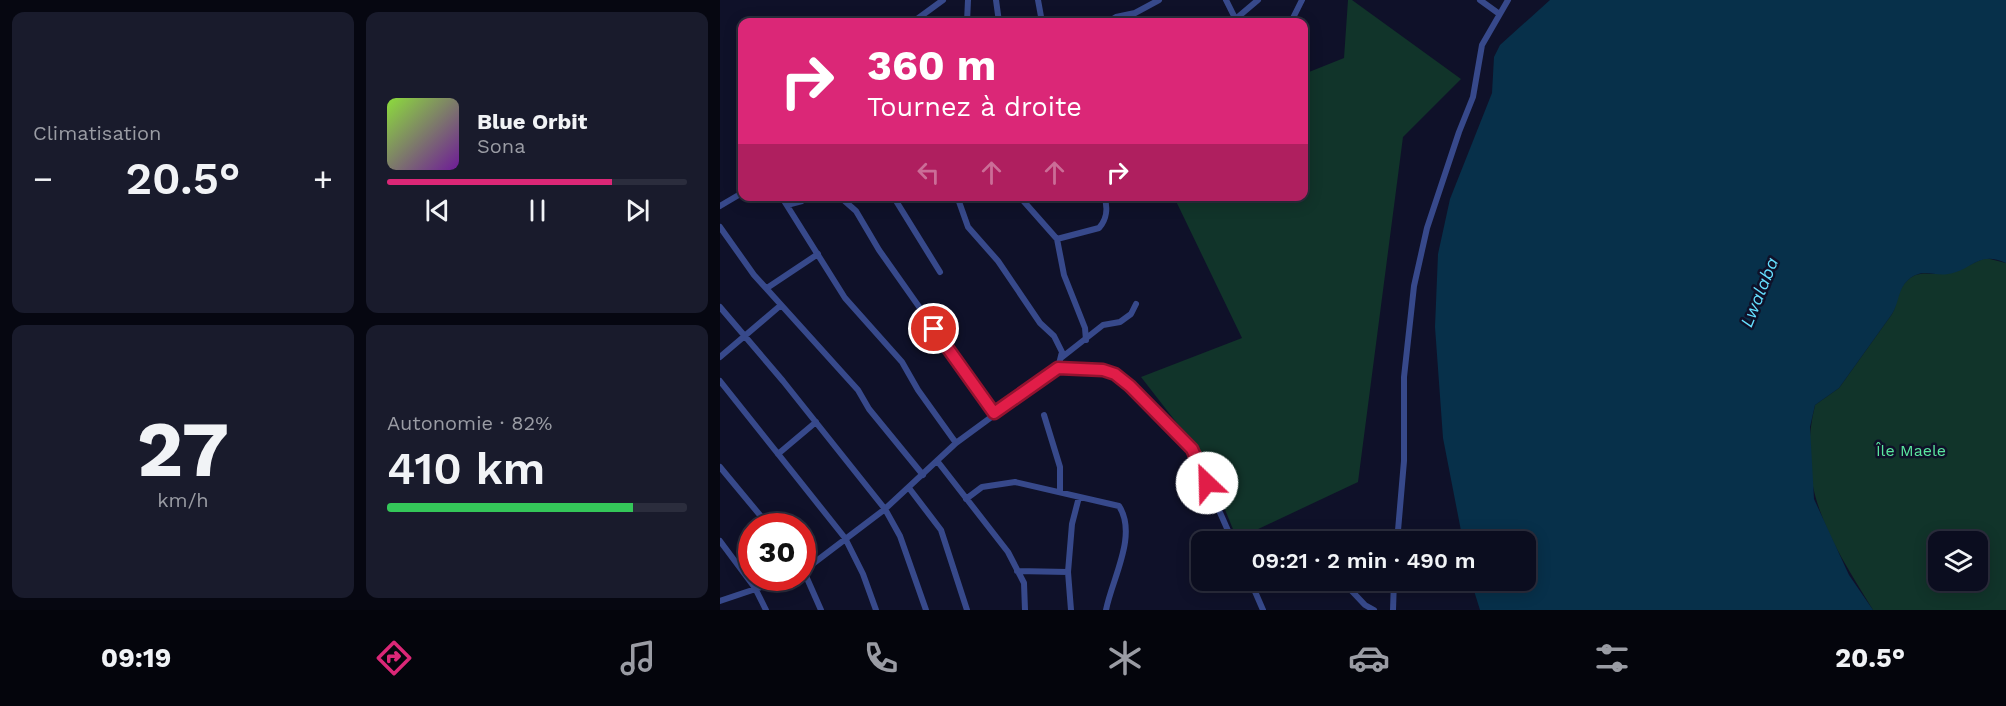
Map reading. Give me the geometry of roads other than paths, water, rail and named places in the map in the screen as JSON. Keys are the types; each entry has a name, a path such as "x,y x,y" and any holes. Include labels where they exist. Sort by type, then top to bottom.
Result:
{"street":[{"path":"918,18 943,0"},
{"path":"967,18 968,0"},
{"path":"996,0 998,18"},
{"path":"1038,0 1041,18"},
{"path":"1114,18 1136,13 1159,0"},
{"path":"1226,0 1233,18"},
{"path":"1239,18 1258,0"},
{"path":"1293,18 1302,0"},
{"path":"1480,0 1498,13"},
{"path":"1398,531 1404,461 1404,376 1414,286 1427,228 1473,97 1482,45 1498,13 1508,0"},
{"path":"720,206 738,195"},
{"path":"784,201 845,298 902,362 918,390 956,443"},
{"path":"787,205 802,201"},
{"path":"845,201 856,211 879,250 994,413"},
{"path":"896,201 940,272"},
{"path":"959,201 968,227 998,261 1040,323 1054,336 1062,352 1058,368"},
{"path":"1023,201 1057,239 1064,275 1085,328 1086,340"},
{"path":"1057,239 1099,228 1103,223 1107,208 1105,201"},
{"path":"720,228 754,275 858,390 869,409 923,475"},
{"path":"767,288 818,254"},
{"path":"1061,358 1103,326 1120,322 1131,315 1136,304"},
{"path":"720,357 781,305"},
{"path":"720,307 885,509 900,536 926,610"},
{"path":"816,560 885,509 956,443 1058,368 1103,370 1115,374 1130,386 1192,449 1228,531"},
{"path":"720,381 845,538 863,574 876,610"},
{"path":"1044,415 1060,467 1060,492"},
{"path":"778,454 816,422"},
{"path":"938,462 1008,552 1024,583 1025,610"},
{"path":"720,467 758,513"},
{"path":"966,498 982,487 1005,483 1060,492 1119,506 1126,518 1126,539 1106,610"},
{"path":"909,488 941,530 967,610"},
{"path":"1071,610 1068,572 1072,524 1079,497"},
{"path":"720,541 738,565"},
{"path":"1017,571 1068,572"},
{"path":"720,601 747,591"},
{"path":"756,591 766,610"},
{"path":"812,591 821,610"},
{"path":"1255,591 1263,610"},
{"path":"1352,591 1365,605 1374,610"},
{"path":"1393,610 1394,591"}],"water":[{"name":"Lwalaba","path":"1550,0 2006,0 2006,263 1989,259 1982,260 1957,272 1943,275 1919,274 1908,280 1902,288 1892,314 1839,388 1815,405 1810,427 1814,499 1849,575 1873,610 1480,610 1474,591 1536,591 1536,531 1461,531 1443,438 1435,327 1438,254 1450,199 1492,93 1494,57 1500,45"}],"park label":[{"name":"Île Maele","path":"1911,450"}]}
